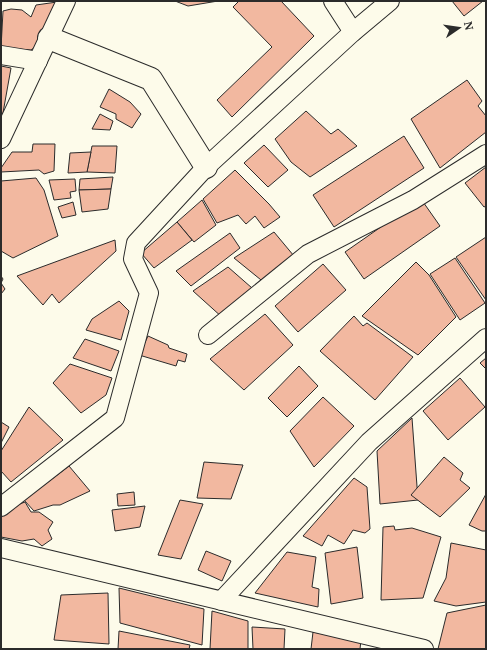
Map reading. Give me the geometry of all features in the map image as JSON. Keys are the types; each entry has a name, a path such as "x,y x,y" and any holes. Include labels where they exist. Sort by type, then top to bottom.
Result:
{"street":[{"path":"333,1 353,32"},
{"path":"1,507 115,418 148,292 148,287 133,259 136,243 206,167 353,32 390,1"},
{"path":"1,139 64,3"},
{"path":"49,38 151,79 206,167"},
{"path":"1,55 38,61"},
{"path":"208,335 308,254 413,200 486,154"},
{"path":"221,601 369,442 486,338"},
{"path":"1,548 424,649"}],"building":[{"path":"175,1 218,1 188,6"},
{"path":"239,1 281,1 314,36 232,117 217,100 272,47 233,7"},
{"path":"452,1 483,1 464,16"},
{"path":"57,2 39,44 31,50 1,48 3,11 11,9 22,10 31,17 36,5"},
{"path":"1,66 11,68 1,124"},
{"path":"467,80 482,101 478,106 486,116 486,132 440,168 411,119"},
{"path":"109,89 130,102 141,114 132,128 116,119 116,114 100,107"},
{"path":"306,111 331,134 338,129 357,146 310,177 291,162 275,139"},
{"path":"100,114 113,121 110,130 92,129"},
{"path":"404,136 424,168 334,227 313,195"},
{"path":"33,144 55,144 54,171 44,174 39,170 1,172 1,168 12,152 32,152"},
{"path":"264,145 288,170 268,187 244,163"},
{"path":"92,146 117,146 115,173 87,172"},
{"path":"91,152 87,172 68,173 70,153"},
{"path":"486,167 486,206 484,207 465,183"},
{"path":"235,170 280,217 264,228 255,216 246,224 238,215 217,223 203,199"},
{"path":"113,177 111,189 79,190 80,179"},
{"path":"36,178 44,190 58,236 13,258 1,251 1,181"},
{"path":"75,179 76,191 70,192 71,198 54,200 49,180"},
{"path":"111,189 108,209 82,212 79,190"},
{"path":"421,199 440,226 364,279 345,252"},
{"path":"202,200 216,225 194,242 177,222"},
{"path":"73,202 76,215 62,218 58,207"},
{"path":"177,222 192,240 154,268 141,253"},
{"path":"274,232 294,256 266,284 234,258"},
{"path":"230,233 240,248 191,286 176,271"},
{"path":"486,237 486,300 456,257"},
{"path":"115,240 116,251 59,303 52,294 43,305 17,276"},
{"path":"455,258 485,303 460,320 430,274"},
{"path":"416,262 429,275 456,317 418,355 362,316"},
{"path":"323,264 346,290 298,332 275,306"},
{"path":"228,267 252,288 223,318 193,291"},
{"path":"1,283 5,289 1,294"},
{"path":"119,301 129,311 121,340 86,330 92,319"},
{"path":"265,314 293,345 244,390 210,359"},
{"path":"354,316 363,326 367,323 413,357 375,400 320,351"},
{"path":"148,336 168,345 169,348 187,354 185,362 178,360 176,366 139,355"},
{"path":"85,339 119,351 111,371 73,358"},
{"path":"486,358 486,369 480,363"},
{"path":"70,364 112,378 106,395 81,413 53,383"},
{"path":"299,366 318,386 287,417 268,398"},
{"path":"460,378 485,407 448,440 423,411"},
{"path":"323,397 354,426 314,467 290,431"},
{"path":"29,407 63,440 11,482 1,471 1,451"},
{"path":"412,418 418,500 380,504 377,451"},
{"path":"1,422 9,427 1,443"},
{"path":"444,457 463,473 460,480 470,488 440,517 411,495"},
{"path":"204,462 243,465 231,499 197,498"},
{"path":"69,466 90,491 60,505 53,505 34,511 24,500"},
{"path":"354,478 367,487 370,529 365,533 353,530 344,544 328,535 322,546 303,536"},
{"path":"134,492 135,505 118,506 117,494"},
{"path":"486,494 486,531 482,531 469,525"},
{"path":"180,500 203,504 181,559 158,555"},
{"path":"25,502 31,512 39,512 53,522 48,530 52,539 42,546 34,539 22,541 1,537 1,517 17,505"},
{"path":"145,506 140,527 115,531 112,510"},
{"path":"394,526 395,530 412,528 441,537 423,598 381,600 383,527"},
{"path":"451,543 486,550 486,602 456,606 434,601 446,578"},
{"path":"357,547 363,598 331,604 325,553"},
{"path":"206,551 231,561 222,581 198,570"},
{"path":"287,552 316,557 312,587 319,589 318,607 255,593"},
{"path":"119,588 204,609 202,645 120,623"},
{"path":"108,593 109,644 54,640 61,595"},
{"path":"486,605 486,649 438,649 447,613"},
{"path":"212,611 248,621 248,649 210,649"},
{"path":"252,627 285,629 284,649 253,649"},
{"path":"119,631 190,645 189,649 118,649"},
{"path":"313,632 361,640 360,649 311,649"}]}
